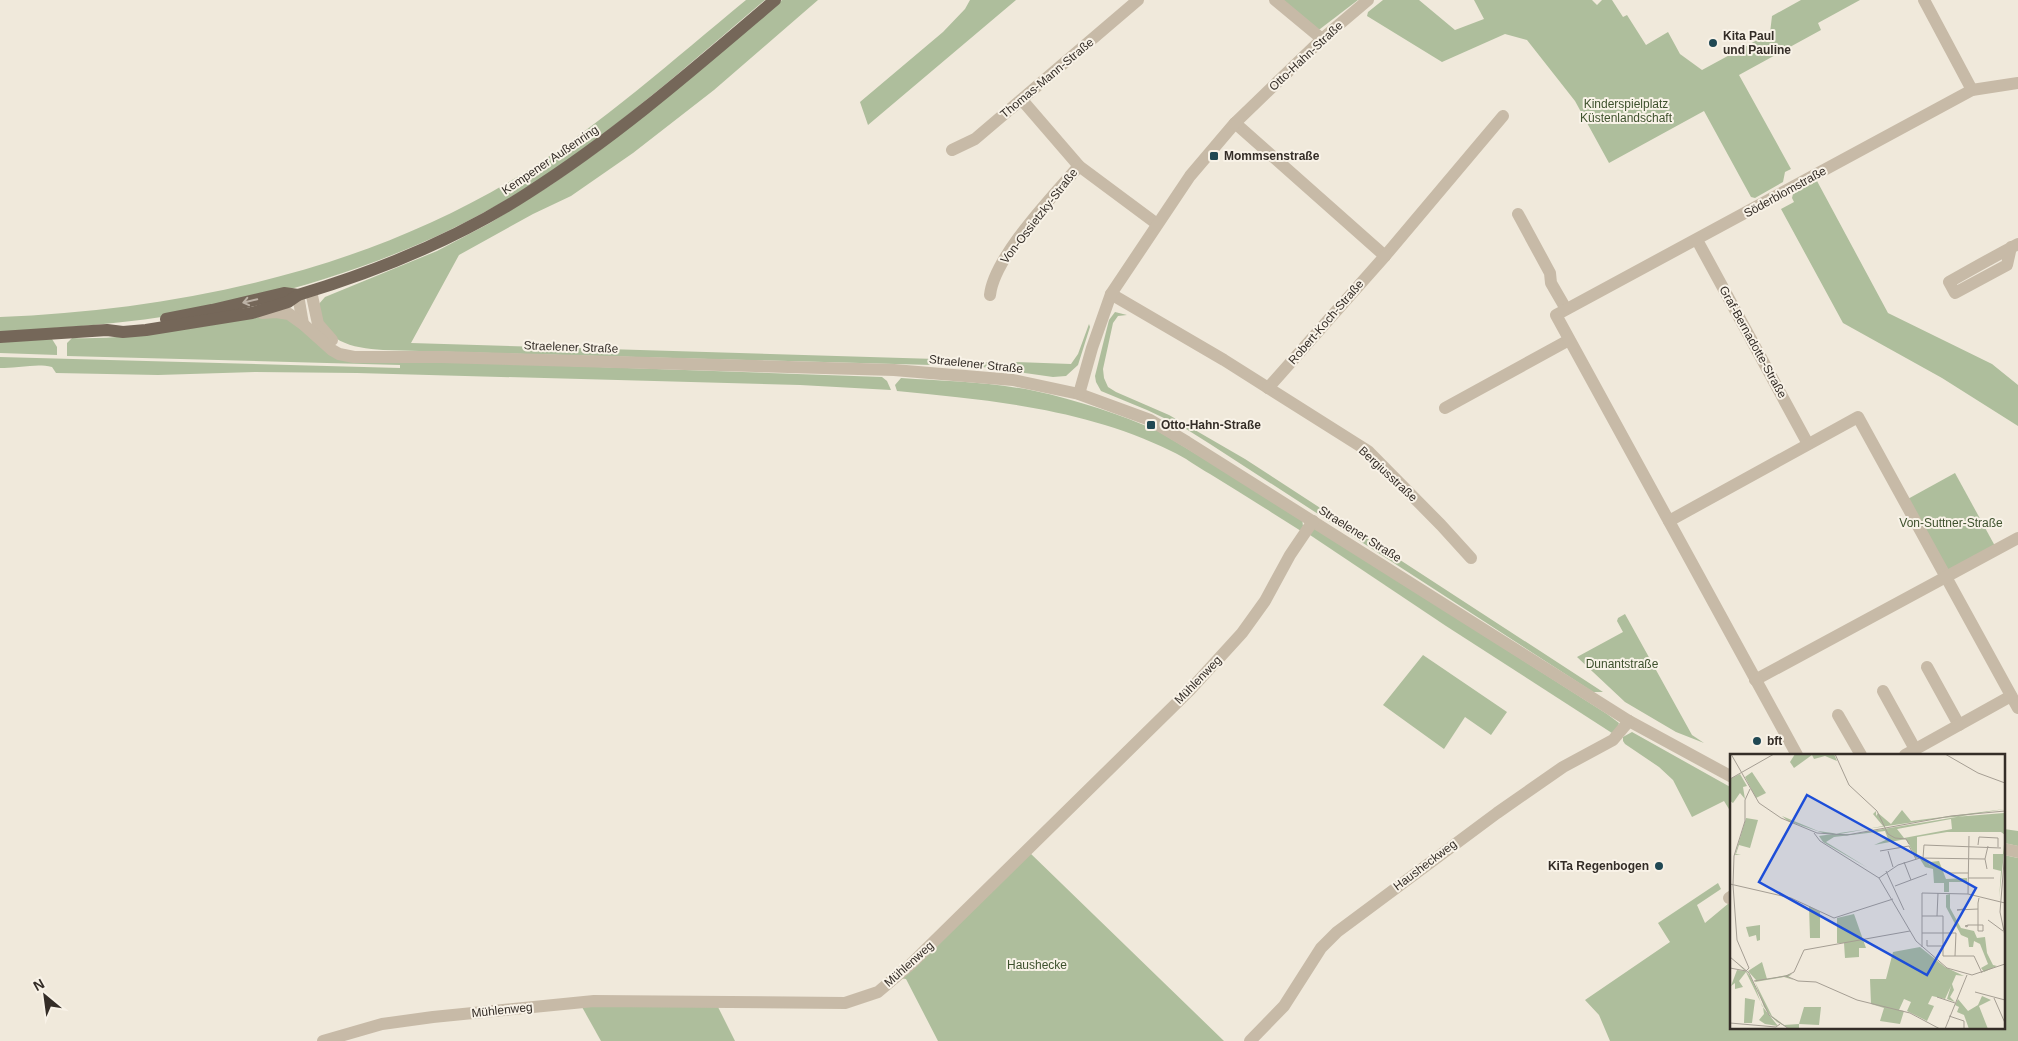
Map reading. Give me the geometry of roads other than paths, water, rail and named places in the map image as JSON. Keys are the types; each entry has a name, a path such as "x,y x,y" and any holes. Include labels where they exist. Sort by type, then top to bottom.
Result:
{"main road":[{"name":"Kempener Außenring","path":"311,291 365,273 424,249 482,220 527,194 575,162 618,129 774,0"},
{"name":"Straelener Straße","path":"0,337 106,330 122,332 146,330 252,313 288,302 298,295 311,291"},
{"name":"Straelener Straße","path":"106,330 119,325 212,310 284,293 298,295"}],"street":[{"name":"Thomas-Mann-Straße","path":"952,150 975,139 1138,0"},
{"path":"1275,0 1322,39"},
{"name":"Otto-Hahn-Straße","path":"1079,394 1094,340 1111,294 1190,176 1234,123 1322,39 1368,0"},
{"path":"1924,0 1972,90"},
{"name":"Söderblomstraße","path":"1561,312 1972,90 2018,83"},
{"path":"1022,100 1079,166 1157,224"},
{"name":"Robert-Koch-Straße","path":"1268,388 1385,256 1503,116"},
{"path":"1234,123 1385,256"},
{"name":"Von-Ossietzky-Straße","path":"990,295 991,284 998,269 1027,228 1079,166"},
{"path":"1518,214 1550,273 1550,283 1569,340 1797,754"},
{"name":"Graf-Bernadotte-Straße","path":"1697,240 1808,444"},
{"path":"2015,246 2007,265 1955,293 1949,282 2015,246"},
{"name":"Straelener Straße","path":"311,291 318,324 332,340 348,349 356,351 411,357"},
{"path":"1111,294 1268,388"},
{"path":"298,295 304,324"},
{"name":"Straelener Straße","path":"252,313 284,312 304,324 326,346 339,354 373,358 411,357 928,372 1013,380 1079,394 1150,420 1629,721 1730,776"},
{"path":"1445,408 1569,340"},
{"name":"Bergiusstraße","path":"1268,388 1368,451 1471,558"},
{"path":"1669,520 1858,417 2018,708"},
{"name":"Mühlenweg","path":"323,1041 382,1024 594,1001 845,1003 878,992 910,965 1190,690 1242,633 1265,601 1290,555 1313,521"},
{"path":"1755,680 2018,538"},
{"path":"1927,666 1959,725"},
{"path":"1883,691 1910,752 2011,696"},
{"path":"1838,714 1859,754"},
{"name":"Hausheckweg","path":"1250,1041 1284,1006 1321,948 1337,932 1446,849 1563,767 1614,740 1629,721"}],"place":[{"name":"Kita Paul und Pauline","path":"1713,43"},
{"name":"Mommsenstraße","path":"1214,156"},
{"name":"Otto-Hahn-Straße","path":"1151,425"},
{"name":"bft","path":"1757,741"},
{"name":"KiTa Regenbogen","path":"1659,866"}],"park label":[{"name":"Kinderspielplatz Küstenlandschaft","path":"1626,111"},
{"name":"Von-Suttner-Straße","path":"1951,523"},
{"name":"Dunantstraße","path":"1622,664"},
{"name":"Haushecke","path":"1037,965"}]}
